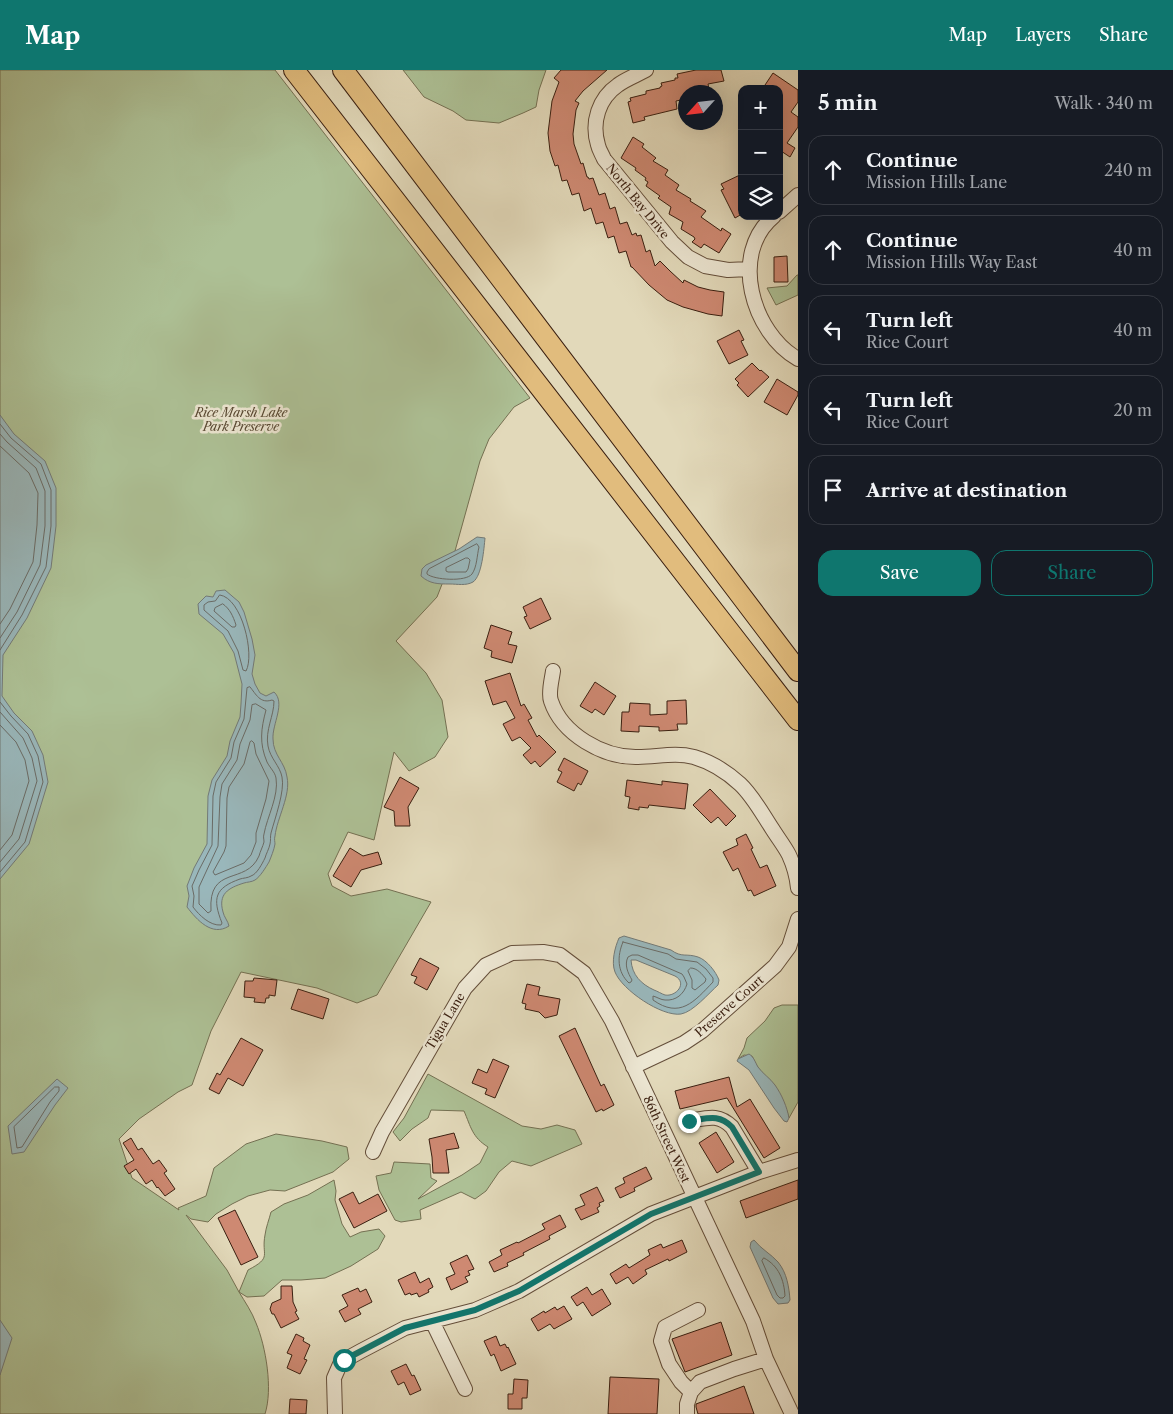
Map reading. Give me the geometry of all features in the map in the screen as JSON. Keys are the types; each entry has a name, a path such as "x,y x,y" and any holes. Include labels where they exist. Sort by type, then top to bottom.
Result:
{"highway":[{"path":"294,70 798,720"},
{"path":"343,70 798,671"}],"street":[{"name":"North Bay Drive","path":"646,70 619,84 606,95 598,111 595,127 597,144 604,159 672,242 688,257 704,266 728,270 749,269"},
{"path":"783,208 798,195"},
{"path":"769,220 752,250 749,284 753,300 776,341 798,359"},
{"path":"553,670 550,699 559,717 571,731 587,743 620,756 637,757 669,754 693,757 710,763 741,785 789,855 798,888"},
{"name":"Preserve Court","path":"633,1068 684,1043 702,1031 775,966 789,947 798,919"},
{"name":"Tigua Lane","path":"373,1152 382,1132 465,988 486,965 512,953 543,952 564,957"},
{"name":"86th Street West","path":"564,957 584,973 612,1021 753,1321 766,1359 792,1414"},
{"path":"695,1125 713,1117 727,1122 732,1127 759,1172"},
{"path":"335,1414 334,1378 341,1362 405,1328 475,1310 519,1291 651,1214 759,1172 798,1160"},
{"path":"691,1392 681,1382 669,1364 662,1341 665,1327 698,1310"},
{"path":"432,1321 465,1389"},
{"path":"687,1414 687,1404 691,1392 700,1382 766,1359"}],"green space":[{"name":"Rice Marsh Lake Park Preserve","path":"0,70 275,70 530,398 514,407 489,439 480,461 455,551 437,597 396,641 426,673 442,700 448,737 435,757 409,771 394,752 374,840 348,832 328,874 332,886 351,896 387,889 431,902 377,995 357,1003 317,988 241,972 211,1031 192,1085 178,1092 139,1119 119,1139 132,1178 179,1210 178,1208 206,1196 214,1168 246,1144 276,1134 347,1147 349,1159 333,1172 285,1191 270,1190 248,1196 216,1214 208,1222 191,1219 186,1215 227,1270 260,1333 268,1381 265,1414 0,1414"},
{"path":"403,70 546,70 539,90 536,107 499,123 466,120 453,111 424,97"},
{"path":"797,275 798,295 776,305 767,288 787,286"},
{"path":"782,1005 798,1005 798,1102 789,1118 787,1111 752,1056 744,1055 738,1059 747,1038 765,1021 774,1008"},
{"path":"428,1074 522,1126 541,1129 557,1125 575,1130 582,1144 531,1166 512,1161 499,1172 486,1191 475,1199 461,1192 420,1210 421,1219 401,1222 395,1220 379,1190 376,1176 391,1173 394,1162 430,1164 431,1178 437,1181 418,1199 480,1163 488,1147 475,1135 464,1111 431,1110 428,1118 412,1129 400,1141 393,1132 404,1118"},
{"path":"334,1180 335,1200 342,1224 350,1237 361,1232 379,1229 385,1236 378,1249 351,1266 325,1278 282,1280 264,1296 247,1297 239,1292 248,1270 256,1266 263,1259 265,1232 271,1212 284,1204 308,1195"}],"water":[{"path":"0,415 14,434 45,461 56,488 56,526 51,568 27,618 3,655 2,696 14,713 32,731 43,755 48,782 29,844 0,879"},
{"path":"477,537 485,538 479,574 473,582 438,584 428,581 421,576 422,569 426,565 459,549"},
{"path":"225,590 239,602 244,612 255,655 252,674 255,684 260,693 266,696 274,692 279,702 273,739 277,754 286,772 288,784 276,829 275,846 269,862 255,880 238,885 223,896 222,906 229,926 217,930 205,926 187,907 189,896 187,886 207,844 208,796 212,780 227,756 230,741 240,717 242,684 234,653 223,634 199,614 198,604 206,596 213,597 216,591"},
{"path":"624,936 671,950 681,955 694,956 701,959 708,963 716,973 719,980 718,985 686,1013 673,1014 654,1007 626,987 615,972 613,959 619,938","holes":["631,960 636,960 675,976 680,982 679,989 673,994 665,995 645,985 635,975 633,970"]},
{"path":"749,1054 780,1093 789,1118 787,1122 784,1121 774,1108 749,1070 737,1061"},
{"path":"57,1079 68,1088 24,1152 12,1154 8,1126"},
{"path":"754,1240 775,1259 784,1271 789,1290 790,1300 788,1303 778,1304 773,1298 750,1247 751,1242"},
{"path":"0,1320 12,1338 0,1375"}],"building":[{"path":"561,70 607,70 583,91 575,101 579,103 576,110 573,134 574,144 587,177 589,179 593,178 599,195 605,193 610,209 615,207 620,224 627,222 632,235 636,233 637,236 641,235 646,252 650,250 655,266 660,261 683,283 684,280 698,287 724,292 722,316 683,307 667,300 649,285 631,267 626,251 619,253 614,236 608,238 603,222 596,224 591,208 584,211 579,193 572,195 567,180 562,181 558,165 555,166 550,151 548,133 552,101 559,82 554,78"},
{"path":"696,70 721,70 724,81 708,85 678,85 677,109 644,117 645,120 633,123 628,102 631,101 630,98 646,94 646,91 660,88 662,86 661,83 678,78 677,74"},
{"path":"773,73 798,90 798,102 791,112 798,117 798,127 787,143 795,148 790,157 783,152 783,85 765,85"},
{"path":"633,137 644,144 642,147 656,158 653,161 668,170 665,175 679,185 676,190 706,211 701,217 721,231 722,228 731,234 719,253 704,244 701,248 692,242 695,239 694,237 681,229 683,222 669,214 671,207 646,186 648,182 645,180 646,178 635,170 636,168 621,158"},
{"path":"738,176 738,216 735,218 721,190 724,189 721,184"},
{"path":"787,256 788,282 774,282 774,257"},
{"path":"739,330 744,340 741,341 748,355 729,364 717,341"},
{"path":"752,363 769,377 748,397 737,385 739,383 735,379"},
{"path":"777,379 798,392 787,415 764,402"},
{"path":"541,598 551,619 530,629 524,617 527,616 523,607"},
{"path":"491,625 512,632 508,644 517,646 512,663 491,657 492,651 484,648"},
{"path":"510,673 521,706 524,704 532,718 528,720 537,737 539,735 556,752 540,767 535,761 531,764 523,755 531,748 520,737 512,741 503,724 515,718 506,701 493,705 485,681"},
{"path":"595,682 616,696 604,715 595,709 592,713 580,706"},
{"path":"686,700 687,724 677,724 678,730 659,731 659,727 639,726 639,732 621,731 622,712 629,712 630,703 650,704 650,715 667,714 667,701"},
{"path":"564,758 588,771 581,785 578,783 574,791 557,782 562,772 558,770"},
{"path":"400,777 419,788 408,807 410,826 395,826 394,811 384,807"},
{"path":"627,780 662,785 662,781 688,784 685,809 649,805 648,808 639,807 639,810 628,808 630,797 625,796"},
{"path":"710,789 736,816 726,826 718,817 711,823 693,805"},
{"path":"746,834 760,868 767,865 776,886 754,896 751,890 748,891 738,868 733,871 723,852 738,845 736,839"},
{"path":"350,848 363,856 378,852 382,864 361,870 351,887 333,876"},
{"path":"420,958 439,968 427,990 414,983 417,977 411,975"},
{"path":"254,978 277,980 275,996 269,995 265,1003 254,1002 255,998 244,997 245,981 253,981"},
{"path":"527,984 540,987 538,995 560,999 557,1015 545,1018 539,1012 525,1009 526,1004 522,1003"},
{"path":"298,989 329,999 323,1019 291,1009"},
{"path":"575,1028 601,1086 604,1084 614,1105 603,1111 602,1109 596,1112 559,1036"},
{"path":"241,1038 263,1050 243,1086 228,1078 219,1094 209,1089 217,1073 220,1075"},
{"path":"493,1059 509,1066 495,1098 485,1094 487,1089 472,1083 478,1069 487,1073"},
{"path":"729,1077 737,1107 750,1099 780,1148 764,1158 727,1098 680,1109 675,1091"},
{"path":"716,1132 734,1162 717,1173 699,1143"},
{"path":"454,1133 459,1148 446,1150 449,1173 433,1173 429,1139"},
{"path":"131,1138 138,1150 142,1148 153,1164 159,1160 167,1171 164,1173 175,1189 165,1196 152,1180 146,1184 136,1169 129,1174 124,1166 134,1160 123,1143"},
{"path":"646,1167 652,1179 634,1188 635,1191 620,1198 615,1188 625,1183 623,1178"},
{"path":"798,1180 798,1199 746,1218 740,1201"},
{"path":"597,1187 604,1201 599,1203 600,1206 597,1208 599,1212 581,1220 575,1209 585,1205 580,1195"},
{"path":"353,1192 359,1204 378,1194 387,1211 354,1228 339,1199"},
{"path":"235,1210 258,1257 241,1265 218,1218"},
{"path":"560,1215 566,1227 549,1236 550,1239 523,1253 524,1255 507,1263 508,1266 494,1272 489,1262 502,1255 500,1250 545,1229 542,1224"},
{"path":"682,1240 687,1252 645,1270 647,1274 633,1284 628,1277 616,1284 610,1274 626,1264 629,1268 650,1255 648,1250 661,1244 663,1248"},
{"path":"467,1255 474,1269 468,1271 470,1275 465,1277 468,1282 451,1290 446,1278 455,1274 450,1263"},
{"path":"415,1272 420,1283 429,1278 433,1287 428,1290 429,1292 419,1297 417,1293 405,1295 398,1280"},
{"path":"281,1286 292,1286 293,1302 297,1311 295,1312 299,1319 281,1328 270,1309 272,1303 281,1299"},
{"path":"587,1287 592,1295 602,1289 611,1304 592,1316 583,1302 577,1306 571,1297"},
{"path":"358,1288 360,1292 366,1289 372,1302 358,1309 361,1314 345,1322 339,1311 348,1306 342,1295"},
{"path":"564,1306 572,1319 554,1329 550,1324 538,1331 531,1319 544,1311 545,1313 555,1307 557,1310"},
{"path":"721,1322 732,1355 685,1372 672,1339"},
{"path":"296,1334 304,1338 303,1341 310,1345 304,1359 307,1360 300,1374 287,1368 292,1355 287,1353"},
{"path":"496,1336 500,1346 505,1344 508,1347 516,1364 501,1371 494,1354 491,1356 484,1341"},
{"path":"406,1364 421,1390 410,1395 404,1382 398,1385 391,1371"},
{"path":"610,1377 659,1379 657,1414 608,1414"},
{"path":"514,1379 528,1380 527,1398 522,1398 522,1409 508,1409 508,1394 513,1394"},
{"path":"744,1386 754,1414 698,1414 696,1404"},
{"path":"290,1399 307,1400 306,1414 289,1414"}],"route":[{"path":"344,1360 405,1328 475,1310 519,1291 651,1214 759,1172 732,1127 727,1122 713,1117 689,1121"}]}
